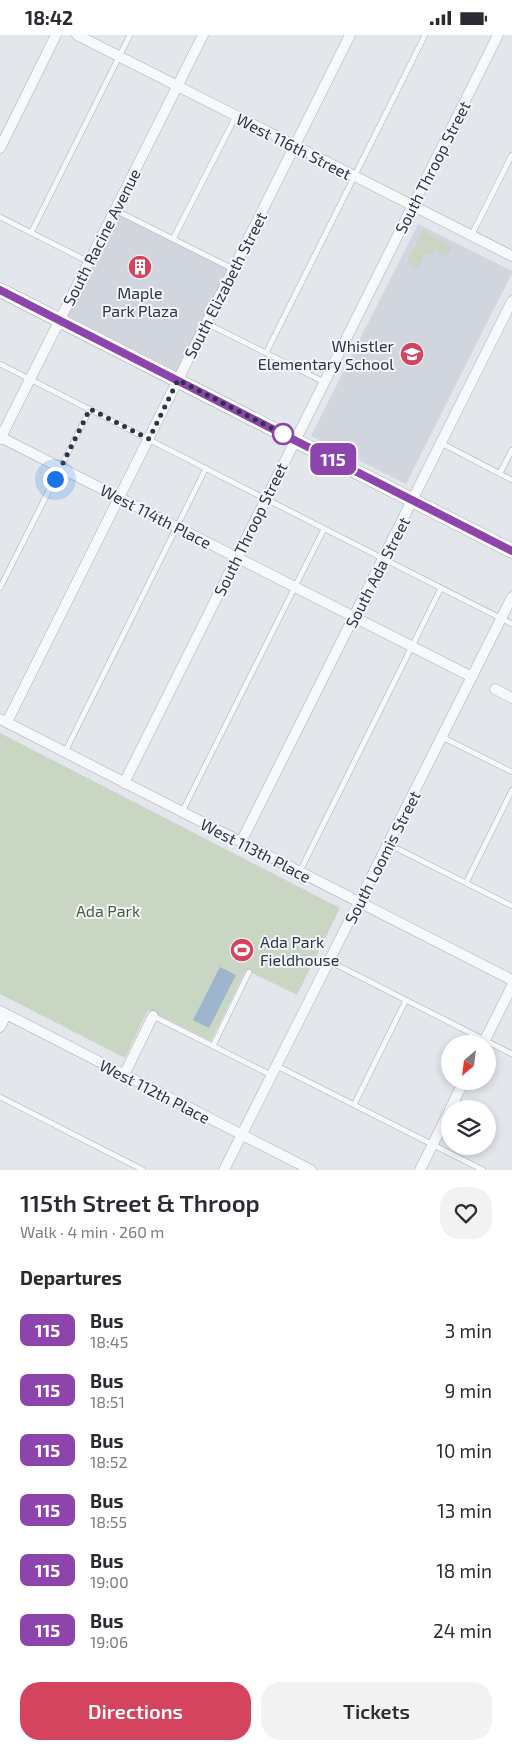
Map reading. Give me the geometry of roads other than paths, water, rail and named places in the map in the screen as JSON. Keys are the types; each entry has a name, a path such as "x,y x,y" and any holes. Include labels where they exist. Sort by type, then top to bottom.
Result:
{"street":[{"path":"0,148 56,35"},
{"name":"West 116th Street","path":"77,35 512,257"},
{"name":"South Racine Avenue","path":"0,438 203,35"},
{"name":"South Elizabeth Street","path":"3,721 149,439 350,35"},
{"name":"South Throop Street","path":"124,783 498,35"},
{"path":"0,290 512,551"},
{"name":"South Ada Street","path":"241,842 512,301"},
{"name":"West 114th Place","path":"0,438 472,677"},
{"name":"South Loomis Street","path":"224,1170 512,597"},
{"path":"495,689 512,698"},
{"name":"West 113th Place","path":"3,721 512,980"},
{"path":"488,1035 512,986"},
{"path":"0,1027 3,1013"},
{"name":"West 112th Place","path":"3,1013 311,1170"},
{"path":"124,1075 153,1016"},
{"path":"420,1170 441,1127"}],"lane":[{"path":"31,233 130,35"},
{"path":"266,353 425,35"},
{"path":"173,239 236,116"},
{"path":"471,236 512,155"},
{"path":"115,210 233,269"},
{"path":"0,217 89,262"},
{"path":"206,323 324,382"},
{"path":"0,364 512,625"},
{"path":"0,588 90,409"},
{"path":"441,443 512,479"},
{"path":"500,473 512,449"},
{"path":"65,752 206,468"},
{"path":"182,812 324,529"},
{"path":"300,872 441,589"},
{"path":"442,737 512,772"},
{"path":"466,883 512,790"},
{"path":"388,843 512,906"},
{"path":"329,961 471,1035"},
{"path":"213,1046 249,972"},
{"path":"354,1105 406,1000"},
{"path":"153,1016 272,1075"},
{"path":"496,1047 512,1054"},
{"path":"277,1066 483,1170"},
{"path":"0,1097 143,1170"}],"water":[{"path":"220,967 236,975 209,1028 193,1020"}],"place":[{"name":"Maple Park Plaza","path":"140,267"},
{"name":"Whistler Elementary School","path":"412,354"},
{"name":"Ada Park Fieldhouse","path":"242,950"}],"park label":[{"name":"Ada Park","path":"108,910"}]}
